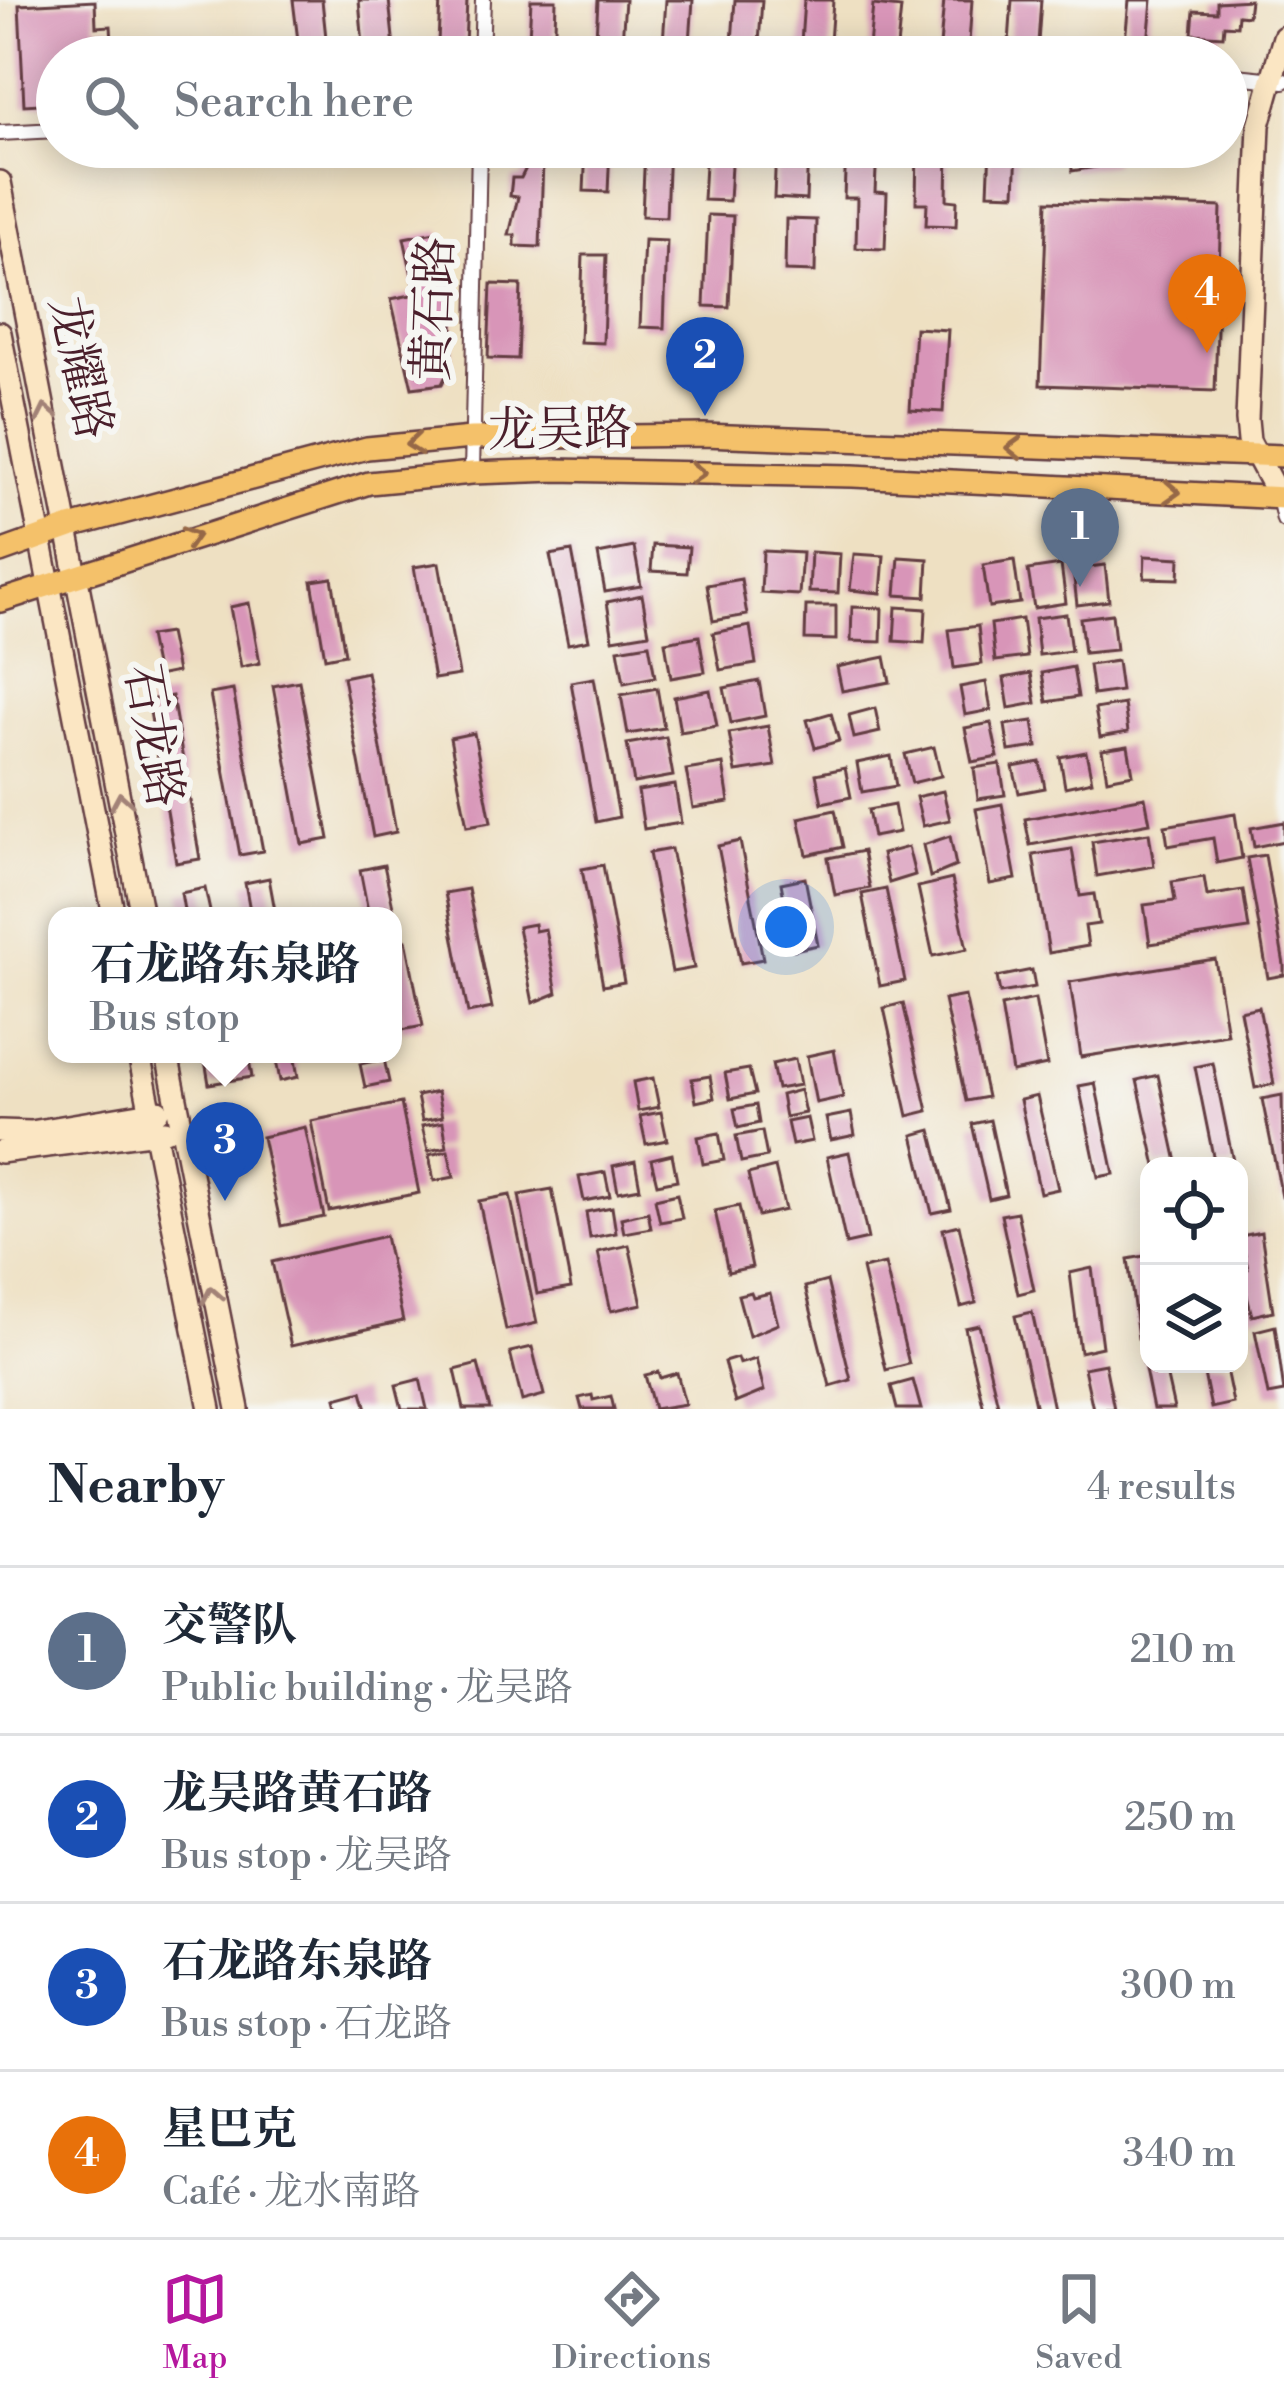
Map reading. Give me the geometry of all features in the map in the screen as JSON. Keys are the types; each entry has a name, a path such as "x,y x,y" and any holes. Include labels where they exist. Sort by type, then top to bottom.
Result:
{"main road":[{"path":"1282,505 1257,455 1247,421 1259,125 1276,79 1284,37"},
{"name":"龙耀路","path":"0,182 79,571"},
{"name":"龙耀路","path":"0,333 52,583"},
{"name":"龙吴路","path":"0,552 70,527 368,448 471,438 704,435 1284,457"},
{"name":"龙吴路","path":"0,601 79,571 369,483 472,473 557,470 853,476 1282,505"},
{"name":"石龙路","path":"79,571 140,907"},
{"name":"石龙路","path":"52,583 113,907"},
{"path":"141,1063 210,1409"},
{"path":"169,1063 238,1409"},
{"path":"0,1153 178,1117"},
{"path":"0,1131 152,1124"}],"street":[{"path":"482,36 483,0"},
{"path":"0,133 36,131"},
{"name":"黄石路","path":"472,473 477,168"}],"building":[{"path":"293,0 322,0 326,36 297,36"},
{"path":"359,0 389,0 393,36 362,36"},
{"path":"440,0 467,0 465,36 438,36"},
{"path":"531,0 556,0 555,36 529,36"},
{"path":"598,0 625,0 622,36 596,36"},
{"path":"666,0 693,0 690,36 663,36"},
{"path":"735,0 762,0 759,36 732,36"},
{"path":"804,0 833,0 830,36 801,36"},
{"path":"944,0 972,0 969,36 941,36"},
{"path":"1012,0 1041,0 1038,36 1009,36"},
{"path":"1129,0 1152,0 1149,36 1126,36"},
{"path":"1250,0 1248,16 1238,15 1237,26 1224,25 1223,36 1192,34 1194,11 1217,12 1217,2"},
{"path":"95,1 96,27 111,26 112,36 36,36 36,104 24,105 19,5"},
{"path":"873,5 901,8 898,36 870,36"},
{"path":"526,168 543,168 540,247 515,246 515,235 509,235 518,197 510,196 512,178 521,178"},
{"path":"585,168 609,168 608,192 584,191"},
{"path":"644,168 668,168 666,217 642,216"},
{"path":"705,168 731,168 729,201 703,200"},
{"path":"775,168 807,168 806,200 774,198"},
{"path":"845,168 876,168 875,192 887,193 885,249 856,248 857,198 844,198"},
{"path":"917,168 948,168 947,200 957,201 956,226 926,225 927,203 916,203"},
{"path":"989,168 1016,168 1015,194 988,193"},
{"path":"1047,201 1221,207 1215,391 1040,385"},
{"path":"708,215 733,216 729,307 704,306"},
{"path":"786,219 816,220 815,272 785,271"},
{"path":"440,231 455,292 451,365 442,384 412,388 391,299 416,294 404,238"},
{"path":"644,240 667,241 664,328 640,327"},
{"path":"583,255 606,255 603,343 580,342"},
{"path":"491,284 521,285 518,359 488,358"},
{"path":"915,328 948,330 943,412 910,410"},
{"path":"653,545 689,547 687,573 651,571"},
{"path":"634,547 641,586 605,592 598,554"},
{"path":"572,551 589,640 568,644 550,555"},
{"path":"763,551 802,553 799,595 761,593"},
{"path":"811,552 840,554 838,593 809,592"},
{"path":"854,554 884,556 881,593 850,590"},
{"path":"1145,556 1180,558 1179,579 1144,578"},
{"path":"899,557 928,559 926,597 896,595"},
{"path":"1014,560 1020,603 989,607 983,565"},
{"path":"439,563 459,675 434,679 414,567"},
{"path":"1061,565 1066,603 1034,608 1028,570"},
{"path":"1105,565 1109,601 1077,605 1073,569"},
{"path":"332,578 345,654 325,658 312,581"},
{"path":"741,579 747,615 713,621 707,585"},
{"path":"642,595 649,633 613,639 607,602"},
{"path":"249,603 260,663 241,667 230,607"},
{"path":"806,606 836,606 836,640 805,639"},
{"path":"852,607 882,608 881,642 851,641"},
{"path":"896,607 926,609 924,643 894,641"},
{"path":"1066,614 1071,651 1039,655 1035,618"},
{"path":"1112,614 1116,650 1084,653 1080,618"},
{"path":"1022,619 1027,657 995,661 991,624"},
{"path":"750,626 756,664 720,670 713,633"},
{"path":"978,626 982,664 954,668 949,630"},
{"path":"169,633 177,672 157,676 149,636"},
{"path":"699,636 705,672 671,678 665,642"},
{"path":"649,644 655,677 624,683 618,649"},
{"path":"885,657 890,682 842,691 837,667"},
{"path":"1117,661 1121,691 1093,695 1089,665"},
{"path":"1073,667 1078,697 1047,702 1042,673"},
{"path":"367,672 396,832 373,837 343,677"},
{"path":"1031,673 1036,703 1009,708 1004,678"},
{"path":"594,678 619,817 596,822 571,682"},
{"path":"299,681 329,839 302,844 273,686"},
{"path":"759,681 765,716 731,723 724,688"},
{"path":"986,682 991,710 965,715 960,687"},
{"path":"657,688 664,728 628,734 621,695"},
{"path":"233,690 263,851 240,855 210,694"},
{"path":"710,690 717,726 680,732 674,697"},
{"path":"172,696 200,859 176,863 148,700"},
{"path":"1124,704 1128,732 1100,737 1095,709"},
{"path":"875,708 880,732 854,738 849,715"},
{"path":"831,713 839,741 815,748 807,720"},
{"path":"1033,721 1037,747 1009,751 1005,725"},
{"path":"991,723 998,757 972,762 965,728"},
{"path":"768,726 775,766 736,772 729,733"},
{"path":"474,733 491,822 467,826 450,738"},
{"path":"666,737 673,776 634,783 627,744"},
{"path":"1128,746 1133,774 1107,779 1102,750"},
{"path":"934,747 941,776 912,783 905,754"},
{"path":"1086,752 1092,781 1065,787 1060,757"},
{"path":"891,756 896,786 862,792 857,763"},
{"path":"1040,762 1045,788 1019,793 1013,767"},
{"path":"723,764 729,802 693,808 686,770"},
{"path":"1000,764 1005,795 978,799 974,768"},
{"path":"845,768 851,797 822,803 816,774"},
{"path":"675,785 681,823 644,829 638,791"},
{"path":"943,791 950,820 923,826 916,797"},
{"path":"1145,797 1150,823 1030,845 1025,819"},
{"path":"1002,804 1016,879 990,884 976,809"},
{"path":"894,805 899,832 873,837 868,810"},
{"path":"835,810 843,847 807,855 799,818"},
{"path":"1235,814 1242,858 1217,863 1213,838 1168,846 1165,826"},
{"path":"1284,822 1284,841 1254,847 1251,828"},
{"path":"1149,833 1154,866 1097,876 1092,842"},
{"path":"950,836 956,866 930,877 923,845"},
{"path":"740,841 763,959 741,963 718,846"},
{"path":"908,847 915,875 889,883 882,854"},
{"path":"671,849 694,968 672,972 649,853"},
{"path":"1072,849 1080,896 1094,894 1099,924 1085,926 1088,946 1049,953 1033,855"},
{"path":"863,851 870,888 835,895 828,858"},
{"path":"1265,855 1284,965 1284,975 1268,978 1247,858"},
{"path":"384,865 393,907 367,907 360,870"},
{"path":"603,865 624,982 603,986 582,869"},
{"path":"1204,877 1207,896 1243,890 1249,929 1150,944 1144,905 1175,901 1172,882"},
{"path":"269,878 274,907 249,907 245,883"},
{"path":"805,878 818,945 794,950 781,883"},
{"path":"952,879 967,949 933,956 918,887"},
{"path":"205,888 209,907 183,907 181,893"},
{"path":"468,889 492,1008 468,1013 445,893"},
{"path":"886,889 905,981 880,986 862,894"},
{"path":"534,924 535,931 545,929 557,993 533,1003 518,927"},
{"path":"406,940 423,1026 402,1030 402,941"},
{"path":"1215,959 1227,1034 1081,1057 1070,982"},
{"path":"1032,970 1035,987 1000,993 997,977"},
{"path":"965,996 987,1097 966,1101 944,1000"},
{"path":"1035,999 1047,1065 1012,1072 1001,1006"},
{"path":"903,1003 928,1111 908,1116 884,1008"},
{"path":"1259,1007 1274,1084 1255,1088 1240,1011"},
{"path":"834,1050 843,1097 816,1103 807,1056"},
{"path":"795,1059 800,1085 777,1089 772,1064"},
{"path":"206,1063 250,1063 252,1077 209,1084"},
{"path":"277,1063 296,1063 298,1077 280,1081"},
{"path":"385,1063 389,1082 365,1087 360,1064"},
{"path":"1213,1063 1232,1157 1213,1157 1195,1067"},
{"path":"749,1069 755,1094 730,1099 725,1073"},
{"path":"1158,1075 1176,1157 1154,1157 1137,1080"},
{"path":"710,1076 714,1098 696,1102 692,1079"},
{"path":"653,1078 659,1107 638,1111 633,1082"},
{"path":"1095,1083 1114,1174 1098,1177 1079,1086"},
{"path":"800,1090 805,1113 785,1117 781,1095"},
{"path":"437,1092 442,1117 422,1121 417,1096"},
{"path":"1282,1095 1284,1197 1262,1099"},
{"path":"1037,1096 1058,1189 1040,1193 1020,1100"},
{"path":"401,1103 419,1193 329,1211 311,1121"},
{"path":"756,1105 759,1123 738,1128 734,1109"},
{"path":"661,1112 667,1140 646,1144 640,1116"},
{"path":"851,1113 855,1135 831,1140 826,1118"},
{"path":"807,1118 812,1141 792,1145 787,1122"},
{"path":"990,1120 1006,1195 989,1199 972,1124"},
{"path":"443,1122 447,1147 428,1151 422,1126"},
{"path":"305,1127 324,1217 281,1226 262,1137"},
{"path":"931,1130 951,1209 932,1213 913,1135"},
{"path":"762,1131 767,1157 741,1162 736,1136"},
{"path":"719,1133 724,1160 703,1164 698,1137"},
{"path":"448,1151 454,1177 434,1181 429,1155"},
{"path":"849,1152 868,1239 846,1244 827,1157"},
{"path":"672,1154 677,1180 657,1184 651,1159"},
{"path":"635,1161 640,1188 618,1192 613,1166"},
{"path":"775,1167 785,1210 758,1216 748,1174"},
{"path":"605,1172 610,1196 584,1201 579,1177"},
{"path":"552,1189 571,1288 537,1294 519,1195"},
{"path":"677,1194 682,1218 660,1222 655,1199"},
{"path":"510,1195 537,1323 506,1330 479,1201"},
{"path":"739,1206 752,1267 728,1272 715,1211"},
{"path":"612,1207 616,1233 590,1238 586,1212"},
{"path":"648,1212 651,1228 624,1233 621,1218"},
{"path":"1017,1212 1034,1290 1018,1294 1001,1215"},
{"path":"959,1225 976,1303 961,1307 943,1229"},
{"path":"1261,1232 1273,1311 1252,1316 1248,1300 1248,1235"},
{"path":"385,1236 403,1321 291,1346 272,1262"},
{"path":"629,1245 642,1304 611,1311 598,1252"},
{"path":"1140,1257 1138,1338 1128,1259"},
{"path":"885,1264 909,1364 886,1370 862,1269"},
{"path":"1092,1268 1102,1347 1080,1352 1070,1273"},
{"path":"827,1281 851,1380 830,1386 805,1287"},
{"path":"751,1292 753,1297 770,1293 778,1324 749,1336 738,1295"},
{"path":"1032,1312 1053,1409 1036,1409 1015,1316"},
{"path":"979,1325 999,1409 984,1409 965,1328"},
{"path":"1275,1326 1284,1392 1268,1395 1255,1331"},
{"path":"532,1347 544,1395 522,1401 510,1352"},
{"path":"737,1358 739,1364 756,1359 764,1391 735,1403 724,1362"},
{"path":"478,1364 490,1409 464,1409 455,1370"},
{"path":"1105,1364 1114,1409 1093,1409 1084,1368"},
{"path":"658,1372 660,1378 677,1373 685,1404 654,1409 645,1375"},
{"path":"1146,1373 1166,1373 1174,1409 1153,1409"},
{"path":"1204,1373 1227,1373 1233,1403 1211,1408"},
{"path":"420,1379 427,1409 402,1409 396,1385"},
{"path":"913,1380 921,1409 897,1409 891,1386"},
{"path":"362,1391 367,1409 339,1409 336,1398"},
{"path":"592,1395 593,1400 611,1396 614,1409 582,1409 579,1398"}],"place":[{"name":"星巴克","path":"1207,353"},
{"name":"龙吴路黄石路","path":"705,416"},
{"name":"交警队","path":"1080,587"},
{"name":"石龙路东泉路","path":"225,1201"}]}
